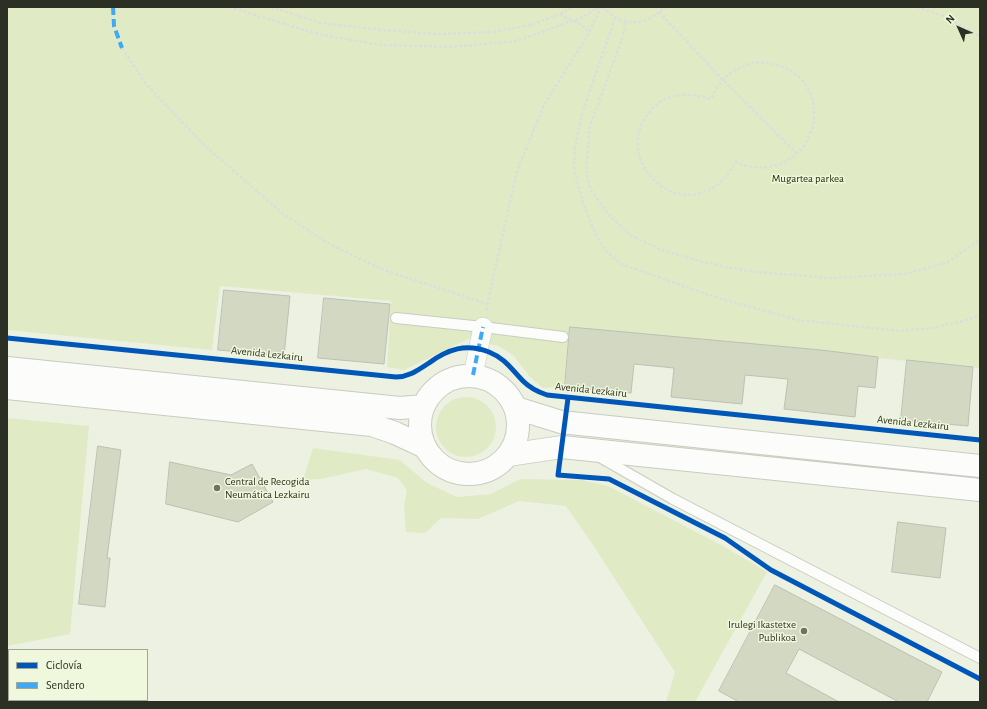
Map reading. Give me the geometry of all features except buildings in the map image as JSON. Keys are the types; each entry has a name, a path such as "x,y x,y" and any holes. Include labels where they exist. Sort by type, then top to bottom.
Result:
{"street":[{"path":"474,375 482,327"},
{"path":"7,368 400,408 424,406"},
{"path":"7,388 372,425 396,433 424,446 440,464 454,471 468,474 483,472 497,465 508,455 517,435 518,424 516,408 508,395 498,385 487,378 474,375 456,377 443,384 432,393 424,406 420,429 424,446"},
{"path":"516,408 561,422 980,466"},
{"path":"508,455 558,448 587,450 980,490"}],"lane":[{"path":"396,318 563,337"},
{"path":"587,450 673,499 980,658"}],"path":[{"path":"229,7 318,34 381,45 451,47 516,41 572,22 601,7"},
{"path":"271,7 321,23 382,30 439,34 493,32 531,25 560,14 572,7"},
{"path":"601,7 615,18 621,21 633,23 644,21 655,16 664,7 670,7"},
{"path":"482,327 517,171 544,105 589,33 601,7"},
{"path":"917,7 943,16 976,34 980,38"},
{"path":"659,12 723,80 797,154"},
{"path":"560,14 572,22 581,24 589,33"},
{"path":"615,18 582,114 574,147 574,169 583,203 595,233 606,251 621,264 718,298 798,320 902,331 931,328 980,315"},
{"path":"626,22 622,39 590,126 586,168 590,189 609,215 630,235 662,250 703,262 746,271 831,278 905,274 948,262 980,239"},
{"path":"122,48 145,83 205,146 282,213 331,245 384,270 487,304"},
{"path":"756,62 770,63 781,66 798,76 811,96 815,114 811,133 806,145 797,154 781,164 768,168 752,167 736,162 718,185 709,190 696,194 682,194 665,190 654,182 643,168 639,157 638,144 641,126 648,114 656,105 675,96 684,94 694,94 711,99 716,89 731,72 740,67 756,62"}],"green space":[{"name":"Mugartea parkea","path":"7,7 980,7 980,368 570,328 565,386 543,388 530,377 513,355 498,346 468,339 404,370 387,367 391,301 220,286 212,350 7,330"},
{"path":"460,397 472,397 488,405 494,415 496,427 494,439 488,449 472,457 460,457 444,449 436,433 436,421 444,405"},
{"path":"7,418 89,426 70,634 7,646"},
{"path":"313,448 400,460 427,483 457,497 491,494 520,479 581,480 608,486 723,546 767,572 695,702 666,702 675,672 566,506 519,501 478,519 441,518 425,533 406,532 404,507 407,490 398,478 366,469 321,479 303,480"}],"marked path":[{"path":"113,7 114,26 122,48"},
{"path":"473,375 483,327"}],"cycle path":[{"name":"Avenida Lezkairu","path":"7,338 396,377 413,373 450,351 473,348 481,349 500,358 528,386 547,395 980,440"},
{"name":"Avenida Lezkairu","path":"568,398 558,475 609,479 725,538 771,570 980,679"}],"place":[{"name":"Central de Recogida Neumática Lezkairu","path":"217,488"},
{"name":"Irulegi Ikastetxe Publikoa","path":"804,631"}]}
